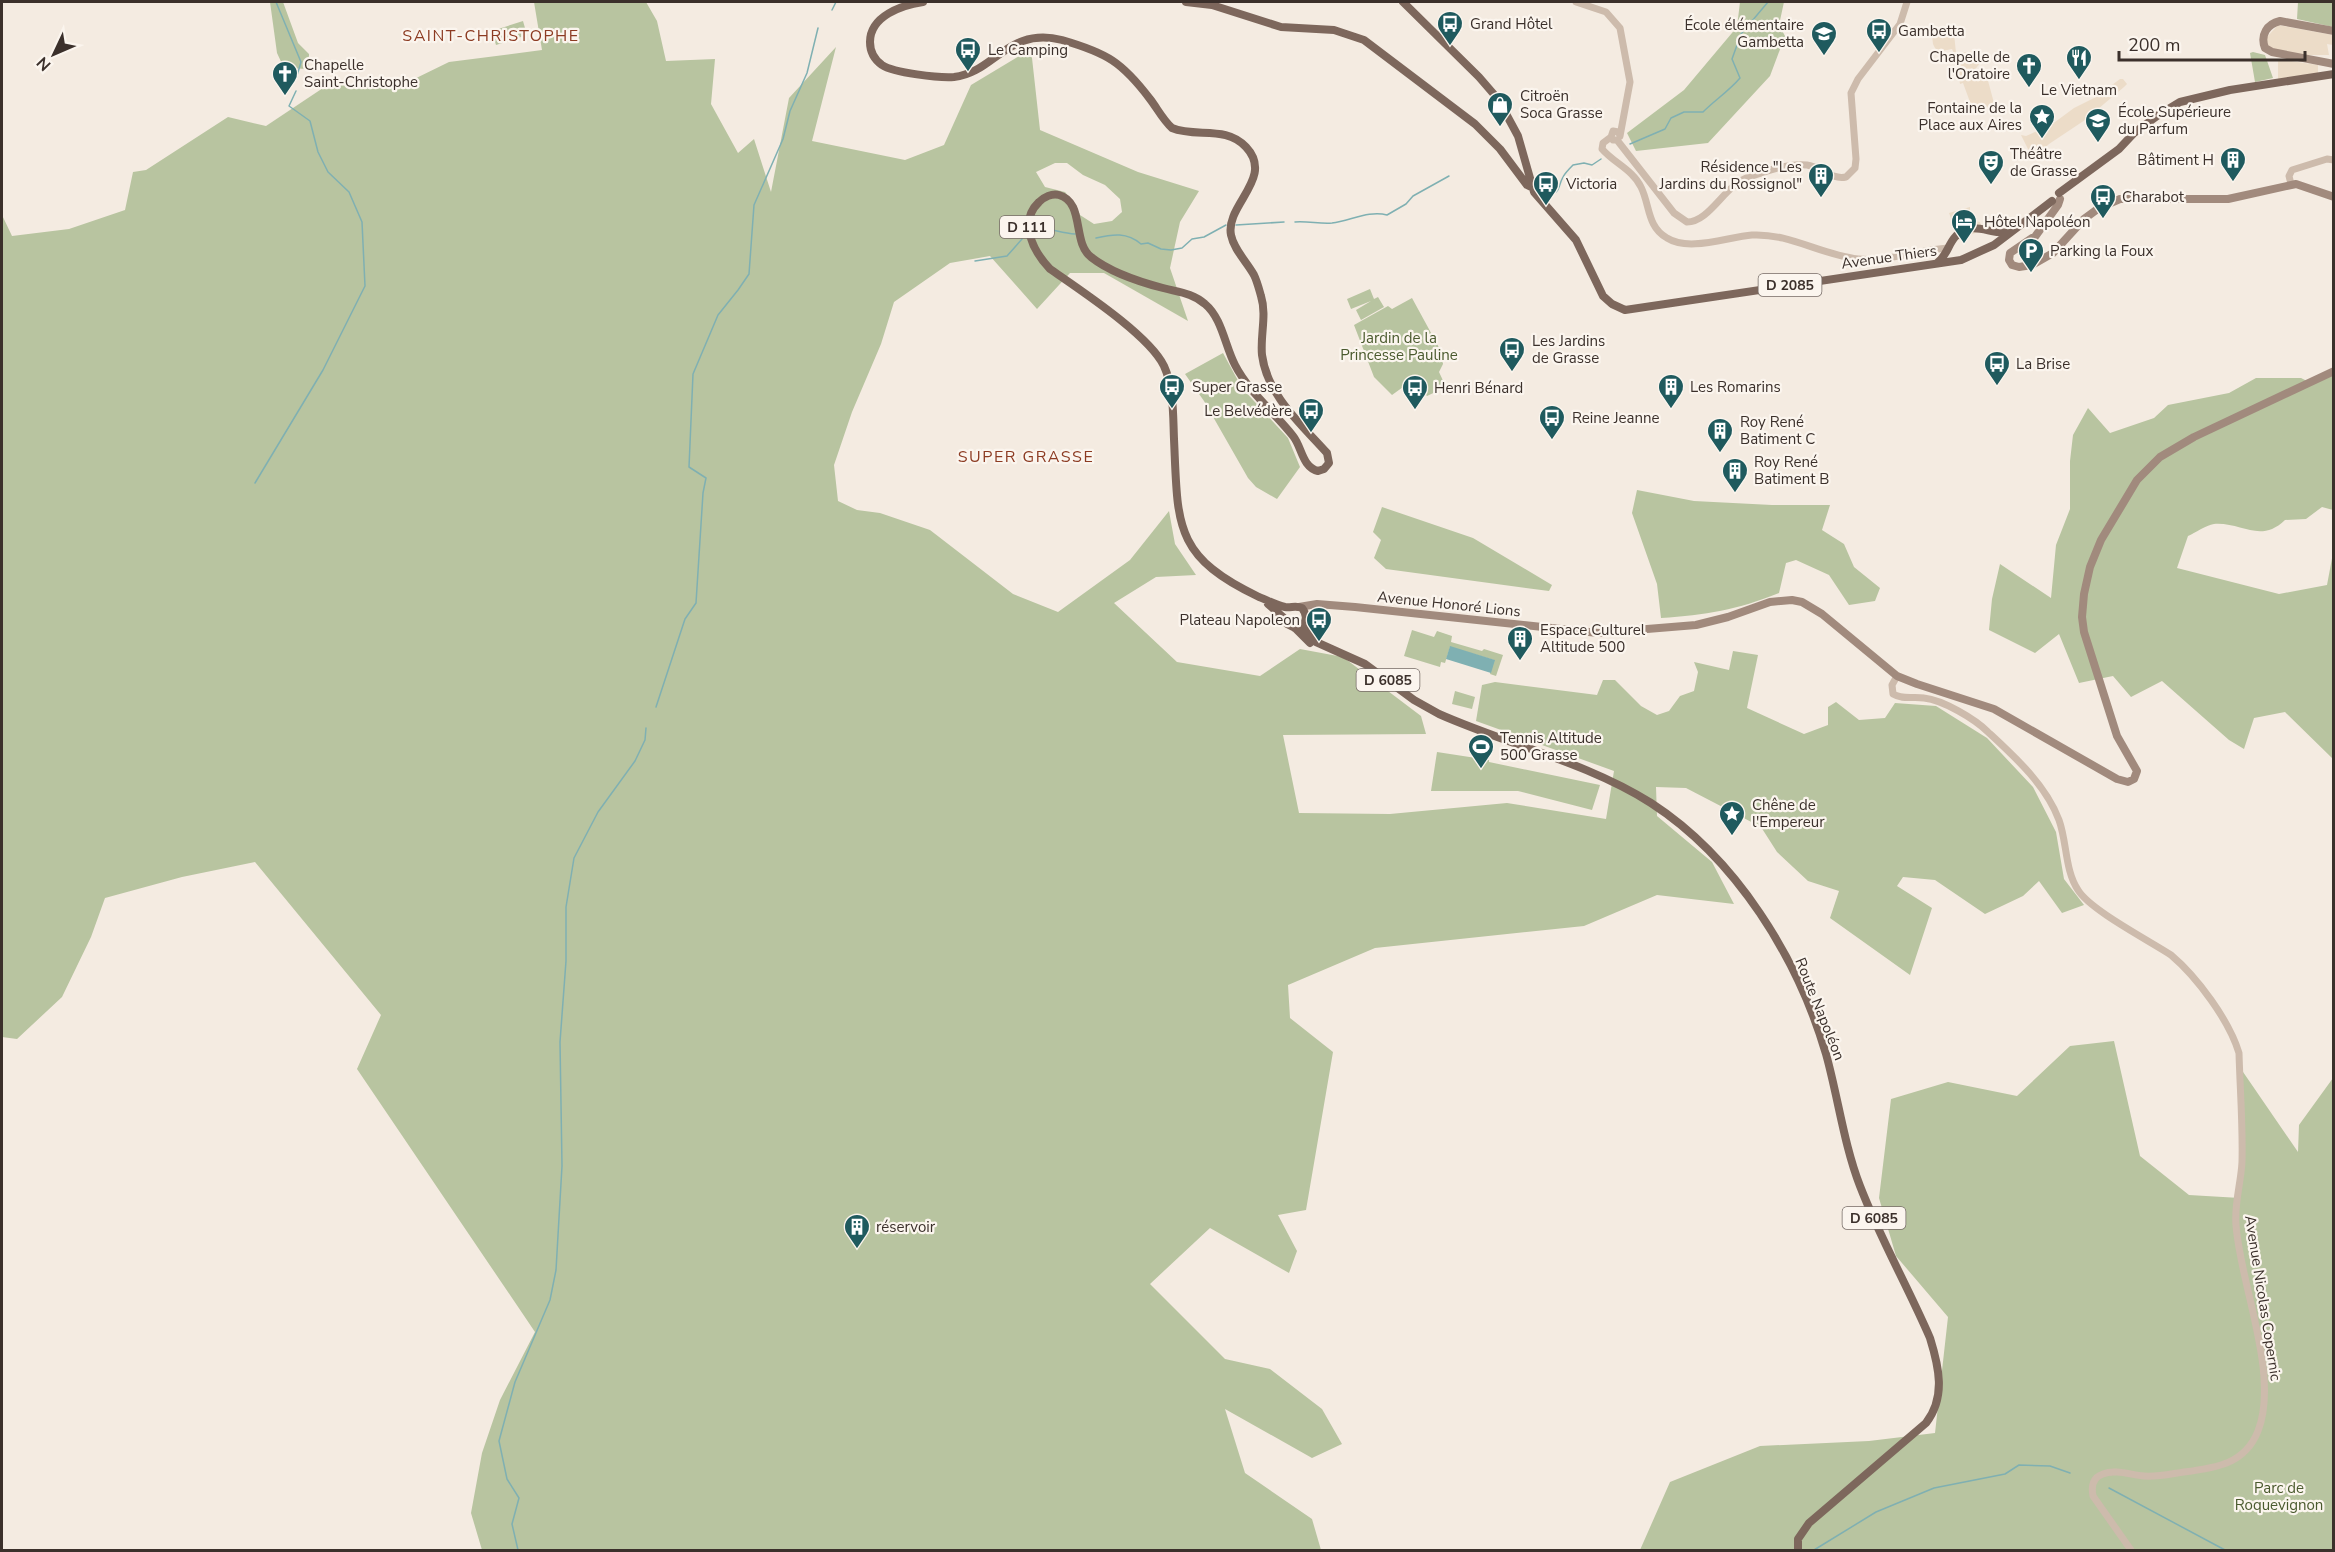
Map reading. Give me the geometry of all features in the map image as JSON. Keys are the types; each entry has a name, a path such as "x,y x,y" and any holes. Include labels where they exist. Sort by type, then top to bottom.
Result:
{"main road":[{"name":"D 111","path":"923,2 894,11 873,28 870,40 872,54 888,69 956,77 974,70 1016,44 1028,39 1049,38 1111,58 1125,69 1172,128 1226,134 1240,141 1250,152 1254,174 1249,190 1232,219 1231,236 1253,274 1263,302 1262,356 1270,382 1283,402 1327,453 1329,463 1324,469 1318,471 1308,466 1292,435 1244,379 1235,365 1216,319 1204,303 1192,296 1137,280 1092,258 1081,244 1071,205 1062,196 1047,196 1033,208 1029,214 1027,226 1043,262 1118,319 1148,345 1164,365 1170,387 1180,521 1183,533 1196,554 1207,565 1258,596 1284,618"},
{"path":"1186,2 1212,5 1281,27 1334,30 1366,41 1475,124 1500,149 1527,185 1533,188"},
{"name":"D 2085","path":"1403,2 1479,76 1498,99 1518,136 1533,188"},
{"path":"2334,31 2280,21 2267,28 2263,42 2265,48 2272,52 2334,65 2334,72"},
{"name":"Avenue Thiers","path":"1533,188 1539,199 1576,240 1603,296 1612,304 1625,310 1961,260 1990,247 2054,200 2149,122 2180,102 2230,90 2334,72"},
{"path":"1515,170 1527,169"},
{"path":"2032,238 2010,254 2010,263 2016,267 2032,265 2053,253 2084,219 2099,208 2124,198 2228,199 2291,184 2334,197"},
{"path":"2024,265 2025,254 2032,238 2054,200"},
{"path":"1936,263 1942,259 1957,236 1968,229 1982,228 2004,233 2010,232"},
{"path":"1990,247 1993,241 1991,231"},
{"path":"1948,248 1961,260"},
{"path":"2015,249 2036,257 2057,248"},
{"name":"Avenue Honoré Lions","path":"1295,607 1317,604 1598,633 1696,625 1728,617 1770,602 1792,600 1812,607 1897,676 1994,709 2117,779 2131,782 2137,771 2117,736 2084,632 2082,617 2090,567 2101,540 2137,480 2160,457 2194,437 2334,371"},
{"name":"D 111","path":"1258,596 1295,607"},
{"path":"1305,621 1306,613 1295,607 1286,612 1284,618 1287,624 1295,628 1305,621 1314,610 1328,606"},
{"name":"Route Napoléon","path":"1305,621 1311,638 1365,664 1414,700 1439,714 1593,772 1627,788 1667,814 1704,844 1728,870 1760,914 1795,976 1825,1051 1860,1185 1930,1338 1939,1385 1937,1402 1926,1423 1809,1523 1798,1539 1798,1551"},
{"name":"Route Napoléon","path":"1295,628 1313,645 1334,649"}],"street":[{"path":"1576,2 1599,9 1612,17 1620,28 1630,82 1625,109 1616,136 1603,143 1602,149 1636,178 1641,186 1654,225 1662,236 1676,243 1691,244 1750,235 1779,236 1844,256 1866,259 1948,248"},
{"path":"1616,136 1674,213 1687,222 1698,219 1731,186 1750,176 1795,165 1808,165 1842,178 1848,176 1856,168 1851,93 1858,79 1904,18 1907,2"},
{"path":"2291,184 2290,173 2295,169 2327,159 2334,160"},
{"name":"Avenue Nicolas Copernic","path":"1897,676 1892,685 1893,694 1903,698 1925,698 1936,701 1981,727 2037,782 2051,801 2059,820 2078,891 2101,911 2182,964 2221,1016 2236,1042 2239,1053 2242,1160 2236,1227 2249,1302 2258,1337 2263,1378 2263,1414 2250,1447 2226,1465 2157,1477 2106,1472 2095,1479 2092,1489 2093,1496 2131,1551"}],"green space":[{"path":"270,2 283,2 298,43 309,54 309,69 284,68 277,53"},
{"path":"534,2 646,2 657,21 666,61 715,59 711,104 738,153 754,139 771,192 789,98 836,47 812,141 905,160 944,145 971,85 1031,49 1040,130 1138,172 1199,191 1180,222 1170,268 1188,321 1104,273 1070,273 1037,309 990,256 950,263 894,302 881,344 852,412 834,465 838,501 857,510 880,513 930,530 1013,594 1058,612 1130,560 1169,511 1175,544 1196,575 1156,577 1114,603 1177,662 1260,676 1300,649 1343,657 1421,716 1426,734 1283,735 1299,813 1390,814 1507,803 1606,819 1614,771 1476,721 1482,685 1495,682 1597,695 1603,680 1615,680 1641,706 1657,715 1669,711 1680,696 1694,691 1698,672 1694,662 1729,670 1733,651 1758,655 1747,708 1804,734 1828,725 1828,707 1836,702 1859,720 1885,718 1895,703 1936,706 1987,738 2033,787 2056,832 2064,879 2084,905 2062,913 2039,881 2023,896 1985,914 1935,880 1903,877 1897,886 1932,908 1910,975 1830,918 1839,891 1808,881 1777,852 1761,827 1686,788 1656,787 1657,816 1712,862 1734,904 1657,895 1584,926 1375,948 1288,985 1290,1018 1333,1052 1306,1210 1278,1215 1297,1251 1289,1273 1210,1228 1150,1284 1225,1359 1270,1369 1322,1409 1342,1444 1312,1458 1225,1409 1245,1473 1312,1519 1321,1550 482,1550 471,1513 482,1453 500,1400 535,1332 357,1069 381,1015 255,862 182,877 105,898 91,937 62,997 17,1039 2,1037 2,215 12,236 69,229 125,210 133,172 146,170 228,117 266,126 329,84 404,84 449,62 542,50","holes":["1055,163 1067,163 1083,175 1105,185 1120,199 1122,212 1112,221 1094,224 1080,215 1075,204 1065,192 1045,187 1036,172"]},
{"path":"1740,2 1784,2 1779,25 1785,36 1770,76 1708,143 1636,151 1627,133 1684,90 1737,27"},
{"path":"2298,2 2333,2 2333,27 2297,19"},
{"path":"523,21 527,35 496,45 492,31"},
{"path":"2250,53 2265,55 2273,78 2255,82"},
{"path":"1370,289 1374,299 1378,297 1384,307 1361,320 1356,310 1371,301 1351,309 1347,299"},
{"name":"Jardin de la Princesse Pauline","path":"1412,298 1442,353 1443,364 1439,372 1446,387 1427,396 1419,387 1410,382 1392,395 1374,377 1354,325 1388,306 1392,309"},
{"path":"1223,353 1242,388 1288,438 1300,467 1277,499 1256,487 1248,478 1204,401 1185,374"},
{"path":"2333,375 2333,510 2322,507 2306,519 2285,520 2267,530 2251,530 2224,524 2208,526 2188,536 2177,568 2279,594 2327,585 2333,553 2333,759 2285,712 2254,718 2244,749 2229,740 2162,681 2131,697 2113,676 2079,683 2059,634 2035,653 1989,630 1992,599 2000,564 2051,598 2056,545 2070,509 2070,461 2073,435 2088,408 2110,433 2154,418 2168,405 2229,393 2256,378 2301,378 2313,384"},
{"path":"1637,490 1694,501 1830,505 1822,530 1844,544 1854,567 1880,588 1875,601 1849,605 1829,575 1796,560 1786,563 1779,593 1721,611 1661,618 1657,584 1632,513"},
{"path":"1382,507 1473,538 1552,585 1549,591 1386,569 1374,558 1381,540 1373,532"},
{"path":"1412,630 1434,637 1437,631 1452,636 1451,642 1503,655 1496,676 1490,674 1494,660 1450,647 1445,663 1441,662 1440,667 1404,656"},
{"path":"1455,691 1475,697 1472,709 1452,704"},
{"name":"Tennis Altitude 500 Grasse","path":"1437,752 1489,760 1489,762 1600,785 1592,810 1518,791 1431,791"},
{"name":"Parc de Roquevignon","path":"2114,1041 2140,1156 2189,1195 2240,1198 2241,1069 2298,1152 2299,1125 2333,1078 2333,1550 1640,1550 1670,1482 1760,1446 1869,1441 1935,1433 1948,1317 1896,1256 1879,1198 1891,1099 1948,1082 2017,1096 2070,1046"}],"shaded area":[{"path":"1953,24 1956,53 1980,51 1980,63 1974,71 1975,74 1987,77 1994,103 1979,113 1970,102 1963,83 1960,84 1959,79 1956,79 1960,67 1952,49 1937,52 1933,44 1932,35 1945,30"},
{"path":"2278,25 2333,35 2333,45 2327,44 2329,55 2301,55 2270,49 2267,45 2267,37"},
{"path":"2278,59 2318,65 2318,77 2278,82"},
{"path":"2120,79 2127,84 2085,120 2049,144 2033,159 2021,135 2026,136 2051,125"},
{"path":"1970,207 1970,220 1980,222 1982,230 1959,240 1949,213"}],"water":[{"path":"1450,646 1495,660 1491,673 1446,659"}],"waterway":[{"path":"276,2 301,62 296,79"},
{"path":"832,10 836,2"},
{"path":"1630,144 1665,129 1671,118 1684,112 1703,112 1736,83 1740,78 1732,59 1741,34 1768,2"},
{"path":"656,707 685,619 696,603 706,478 689,467 693,374 718,315 749,274 754,205 783,139 790,111 807,73 818,28"},
{"path":"255,483 323,370 365,286 362,222 349,192 328,172 318,152 310,121 289,106 296,91"},
{"path":"1544,196 1557,192 1561,181 1573,165 1584,163 1592,165 1601,159"},
{"path":"1295,222 1332,223 1366,215 1387,215 1406,204 1413,196 1449,176"},
{"path":"1236,225 1284,222"},
{"path":"1096,238 1125,236 1141,244 1148,243 1161,249 1171,250 1182,248 1192,239 1204,237 1226,225"},
{"path":"1033,228 1075,234"},
{"path":"975,261 1007,256 1022,239"},
{"path":"518,1550 512,1524 519,1498 507,1479 499,1441 515,1382 550,1300 556,1270 562,1166 560,1042 566,961 566,907 574,858 598,812 635,761 645,740 646,728"},
{"path":"1814,1550 1876,1512 1934,1488 2005,1474 2019,1465 2050,1466 2070,1473"},
{"path":"2109,1488 2225,1550"}],"place":[{"name":"Grand Hôtel","path":"1450,47"},
{"name":"Gambetta","path":"1879,54"},
{"name":"École élémentaire Gambetta","path":"1824,57"},
{"name":"Le Camping","path":"968,73"},
{"name":"Le Vietnam","path":"2079,81"},
{"name":"Chapelle de l'Oratoire","path":"2029,89"},
{"name":"Chapelle Saint-Christophe","path":"285,97"},
{"name":"Citroën Soca Grasse","path":"1500,128"},
{"name":"Fontaine de la Place aux Aires","path":"2042,140"},
{"name":"École Supérieure du Parfum","path":"2098,144"},
{"name":"Bâtiment H","path":"2233,183"},
{"name":"Théâtre de Grasse","path":"1991,186"},
{"name":"Résidence \"Les Jardins du Rossignol\"","path":"1821,199"},
{"name":"Victoria","path":"1546,207"},
{"name":"Charabot","path":"2103,220"},
{"name":"Hôtel Napoléon","path":"1964,245"},
{"name":"Parking la Foux","path":"2031,274"},
{"name":"Les Jardins de Grasse","path":"1512,373"},
{"name":"La Brise","path":"1997,387"},
{"name":"Super Grasse","path":"1172,410"},
{"name":"Les Romarins","path":"1671,410"},
{"name":"Henri Bénard","path":"1415,411"},
{"name":"Le Belvédère","path":"1311,434"},
{"name":"Reine Jeanne","path":"1552,441"},
{"name":"Roy René Batiment C","path":"1720,454"},
{"name":"Roy René Batiment B","path":"1735,494"},
{"name":"Plateau Napoleon","path":"1319,643"},
{"name":"Espace Culturel Altitude 500","path":"1520,662"},
{"name":"Tennis Altitude 500 Grasse","path":"1481,770"},
{"name":"Chêne de l'Empereur","path":"1732,837"},
{"name":"réservoir","path":"857,1250"}],"district":[{"name":"SAINT-CHRISTOPHE","path":"491,36"},
{"name":"SUPER GRASSE","path":"1026,457"}]}
